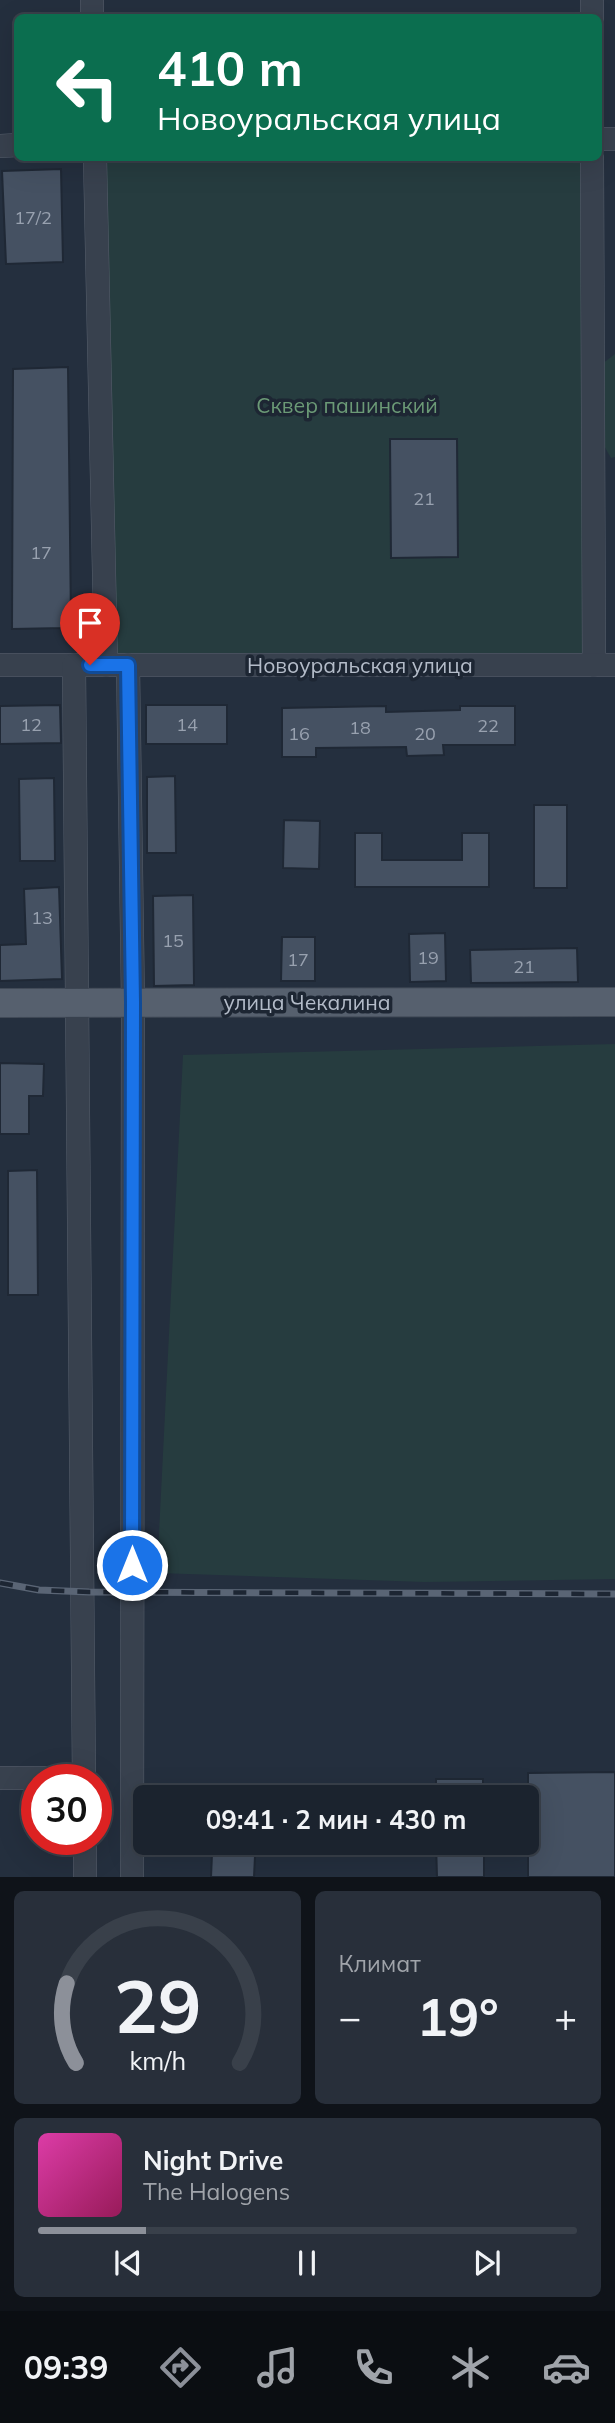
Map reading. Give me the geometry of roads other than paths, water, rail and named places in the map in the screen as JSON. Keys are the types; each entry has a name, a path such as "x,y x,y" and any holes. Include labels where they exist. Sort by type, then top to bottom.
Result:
{"main road":[{"name":"улица Чекалина","path":"0,1003 615,1002"}],"street":[{"path":"94,161 133,1002 132,1877"},
{"path":"592,161 604,338 605,665"},
{"name":"Новоуральская улица","path":"0,665 605,665"},
{"path":"74,665 84,1764"},
{"path":"0,1778 21,1778"},
{"path":"85,1855 85,1877"}],"railway":[{"path":"0,1583 39,1590 89,1592 615,1594"}],"park label":[{"name":"Сквер пашинский","path":"347,405"}]}
